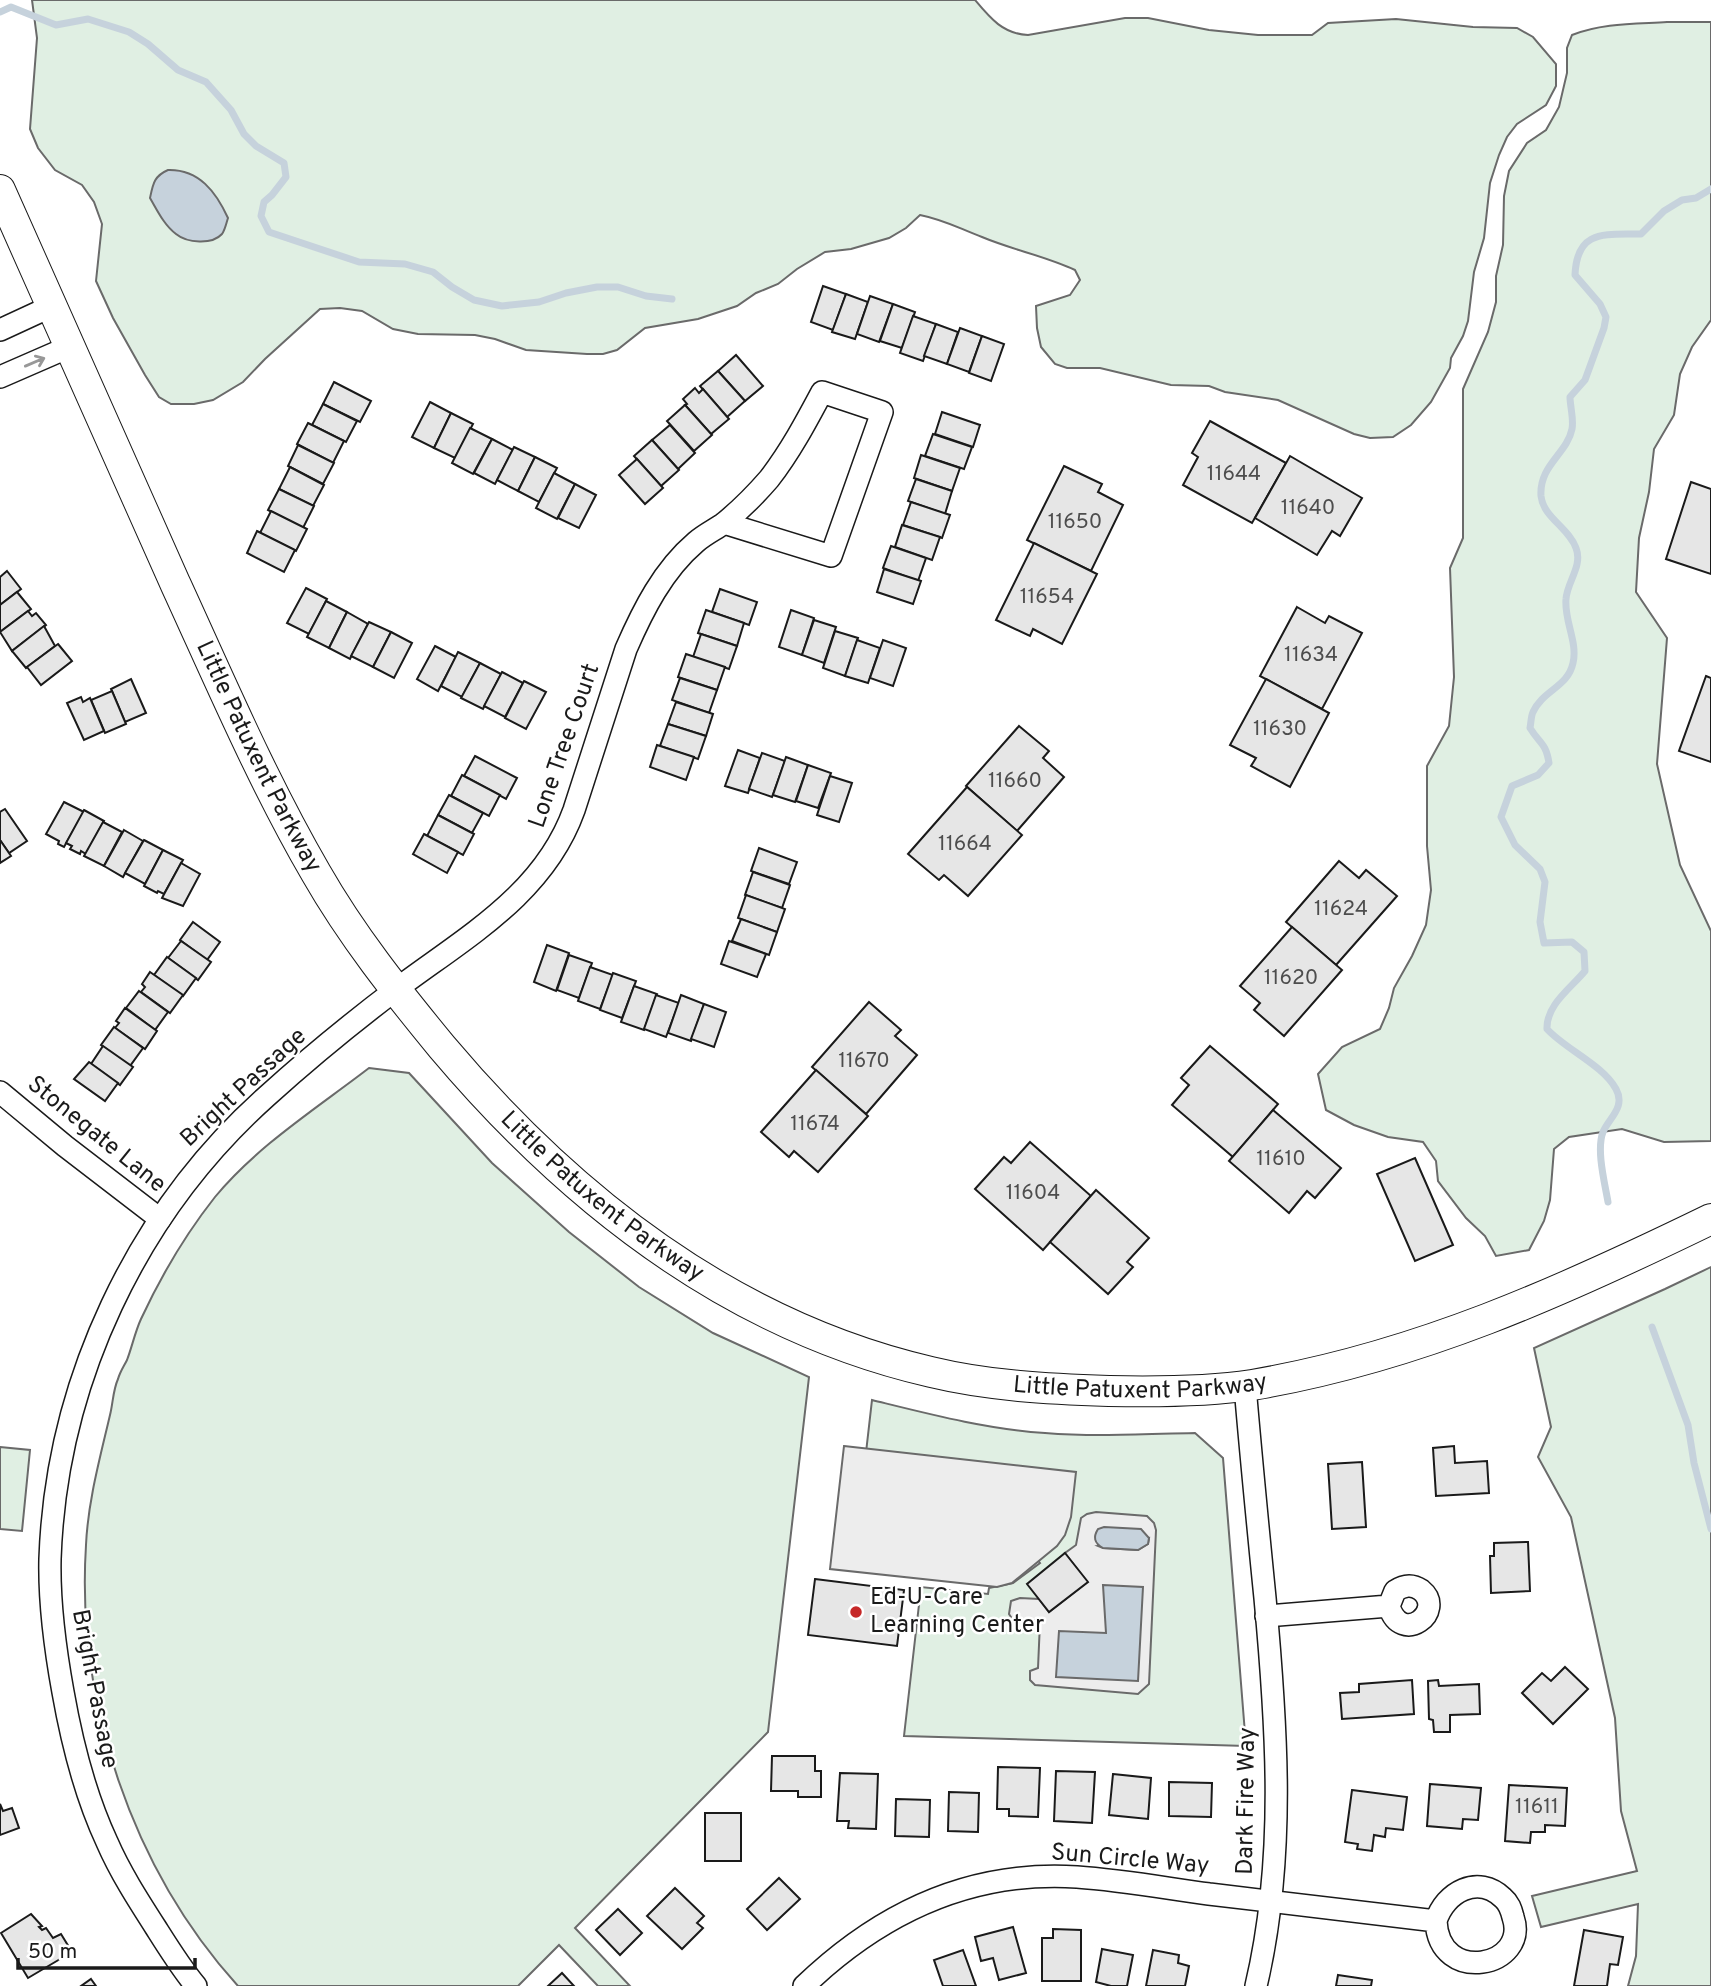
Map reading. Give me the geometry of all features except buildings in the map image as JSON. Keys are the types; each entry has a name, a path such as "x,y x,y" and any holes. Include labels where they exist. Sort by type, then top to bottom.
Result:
{"street":[{"name":"Little Patuxent Parkway","path":"0,190 234,714 278,804 317,875 351,929 395,990 472,1082 525,1138 571,1181 658,1250 715,1286 774,1318 840,1346 930,1372 995,1384 1058,1390 1154,1391 1245,1386 1327,1370 1464,1330 1532,1302 1711,1219"},
{"path":"0,330 52,306"},
{"path":"0,377 69,347"},
{"name":"Lone Tree Court","path":"395,990 505,909 551,858 566,832 637,624 674,564 696,542 724,523 768,480 790,451 822,392 882,412 831,556 724,523"},
{"name":"Bright Passage","path":"196,1986 135,1897 107,1842 90,1799 66,1708 56,1651 50,1558 55,1506 73,1414 88,1362 107,1313 131,1266 191,1175 255,1107 395,990"},
{"name":"Stonegate Lane","path":"0,1091 65,1146 160,1219"},
{"name":"Dark Fire Way","path":"1245,1386 1277,1772 1270,1901 1256,1986"},
{"path":"1266,1616 1389,1606"},
{"name":"Sun Circle Way","path":"804,1986 832,1959 891,1918 952,1892 1012,1880 1075,1877 1436,1921"}],"green space":[{"path":"32,0 975,0 1004,28 1028,35 1125,18 1148,18 1209,30 1258,35 1312,35 1328,23 1396,19 1473,27 1517,28 1533,37 1556,64 1556,86 1546,105 1517,124 1507,137 1490,183 1484,238 1474,272 1468,321 1463,336 1451,358 1450,368 1431,402 1411,425 1393,437 1370,438 1354,434 1278,400 1225,392 1209,386 1171,385 1100,368 1067,368 1055,364 1041,347 1036,306 1070,295 1080,280 1075,270 920,215 889,238 851,249 825,252 778,284 756,293 737,306 698,319 645,328 617,350 603,354 526,350 475,335 418,334 393,329 362,311 320,309 243,382 213,400 194,404 171,404 159,397 145,375 96,281 102,224 94,202 82,185 55,170 38,148 30,129 37,38"},
{"path":"1711,22 1711,320 1692,347 1680,374 1674,415 1654,449 1649,492 1639,538 1636,592 1667,638 1657,764 1680,865 1711,931 1711,1141 1664,1142 1622,1129 1569,1137 1554,1149 1550,1200 1544,1221 1529,1250 1496,1256 1485,1236 1466,1218 1438,1181 1436,1161 1423,1142 1388,1137 1354,1125 1326,1110 1318,1074 1342,1047 1380,1029 1394,988 1426,925 1431,890 1427,846 1427,766 1449,726 1454,677 1450,568 1463,538 1463,389 1488,332 1496,302 1496,276 1503,245 1504,196 1509,171 1527,143 1546,130 1559,107 1567,73 1567,48 1572,35 1607,26"},
{"path":"369,1068 409,1073 492,1163 569,1232 639,1287 713,1333 809,1377 768,1732 575,1928 630,1986 598,1986 559,1945 518,1986 238,1986 201,1940 168,1890 118,1781 102,1723 91,1664 85,1604 89,1512 115,1388 139,1324 157,1287 184,1241 215,1197 249,1161 288,1128"},
{"path":"1711,1267 1711,1986 1628,1986 1636,1956 1638,1904 1541,1927 1532,1896 1637,1871 1621,1811 1615,1718 1571,1517 1538,1457 1551,1427 1534,1348"},
{"path":"872,1400 958,1420 1023,1431 1082,1435 1195,1433 1223,1458 1246,1746 904,1736 921,1587 988,1594 989,1588 1013,1583 1040,1563 1015,1531 859,1514"},
{"path":"0,1447 30,1450 22,1531 0,1529"}],"shaded area":[{"path":"168,170 189,173 205,184 218,199 228,218 218,238 199,242 186,239 176,234 164,222 150,198 155,181"},
{"path":"844,1446 1076,1472 1071,1517 1065,1535 1057,1546 1012,1583 997,1587 830,1569"},
{"path":"1096,1512 1147,1516 1154,1523 1156,1530 1149,1684 1138,1694 1035,1685 1030,1680 1030,1671 1038,1668 1040,1622 1013,1620 1009,1614 1011,1601 1020,1598 1039,1599 1049,1612 1087,1582 1065,1553 1076,1545 1081,1518","holes":["1149,1538 1148,1544 1138,1550 1098,1546"]},
{"path":"1098,1529 1141,1529 1149,1538 1148,1544 1138,1550 1103,1548 1096,1542 1095,1537"},
{"path":"1103,1585 1143,1587 1138,1681 1056,1677 1059,1631 1106,1633"}],"waterway":[{"path":"0,12 11,7 56,25 88,19 129,32 148,44 178,70 206,82 231,110 244,134 256,146 284,163 286,177 264,202 261,216 269,232 359,262 405,264 433,272 474,300 502,306 539,302 597,287 618,287 646,296 672,299"},
{"path":"1608,1202 1600,1148 1603,1132 1618,1107 1619,1095 1602,1072 1547,1029 1551,1012 1560,997 1585,971 1584,952 1572,942 1544,943 1540,922 1545,882 1540,869 1515,845 1501,817 1512,786 1538,775 1549,763 1544,747 1530,728 1532,715 1543,698 1566,678 1573,663 1574,647 1566,599 1578,555 1573,541 1546,510 1541,496 1544,476 1569,438 1572,425 1570,397 1585,380 1606,317 1600,304 1575,275 1577,260 1581,249 1596,237 1641,234 1664,211 1682,200 1696,198 1711,189"},
{"path":"1652,1327 1688,1425 1694,1463 1711,1529"}],"place":[{"name":"Ed-U-Care Learning Center","path":"856,1612"}]}
